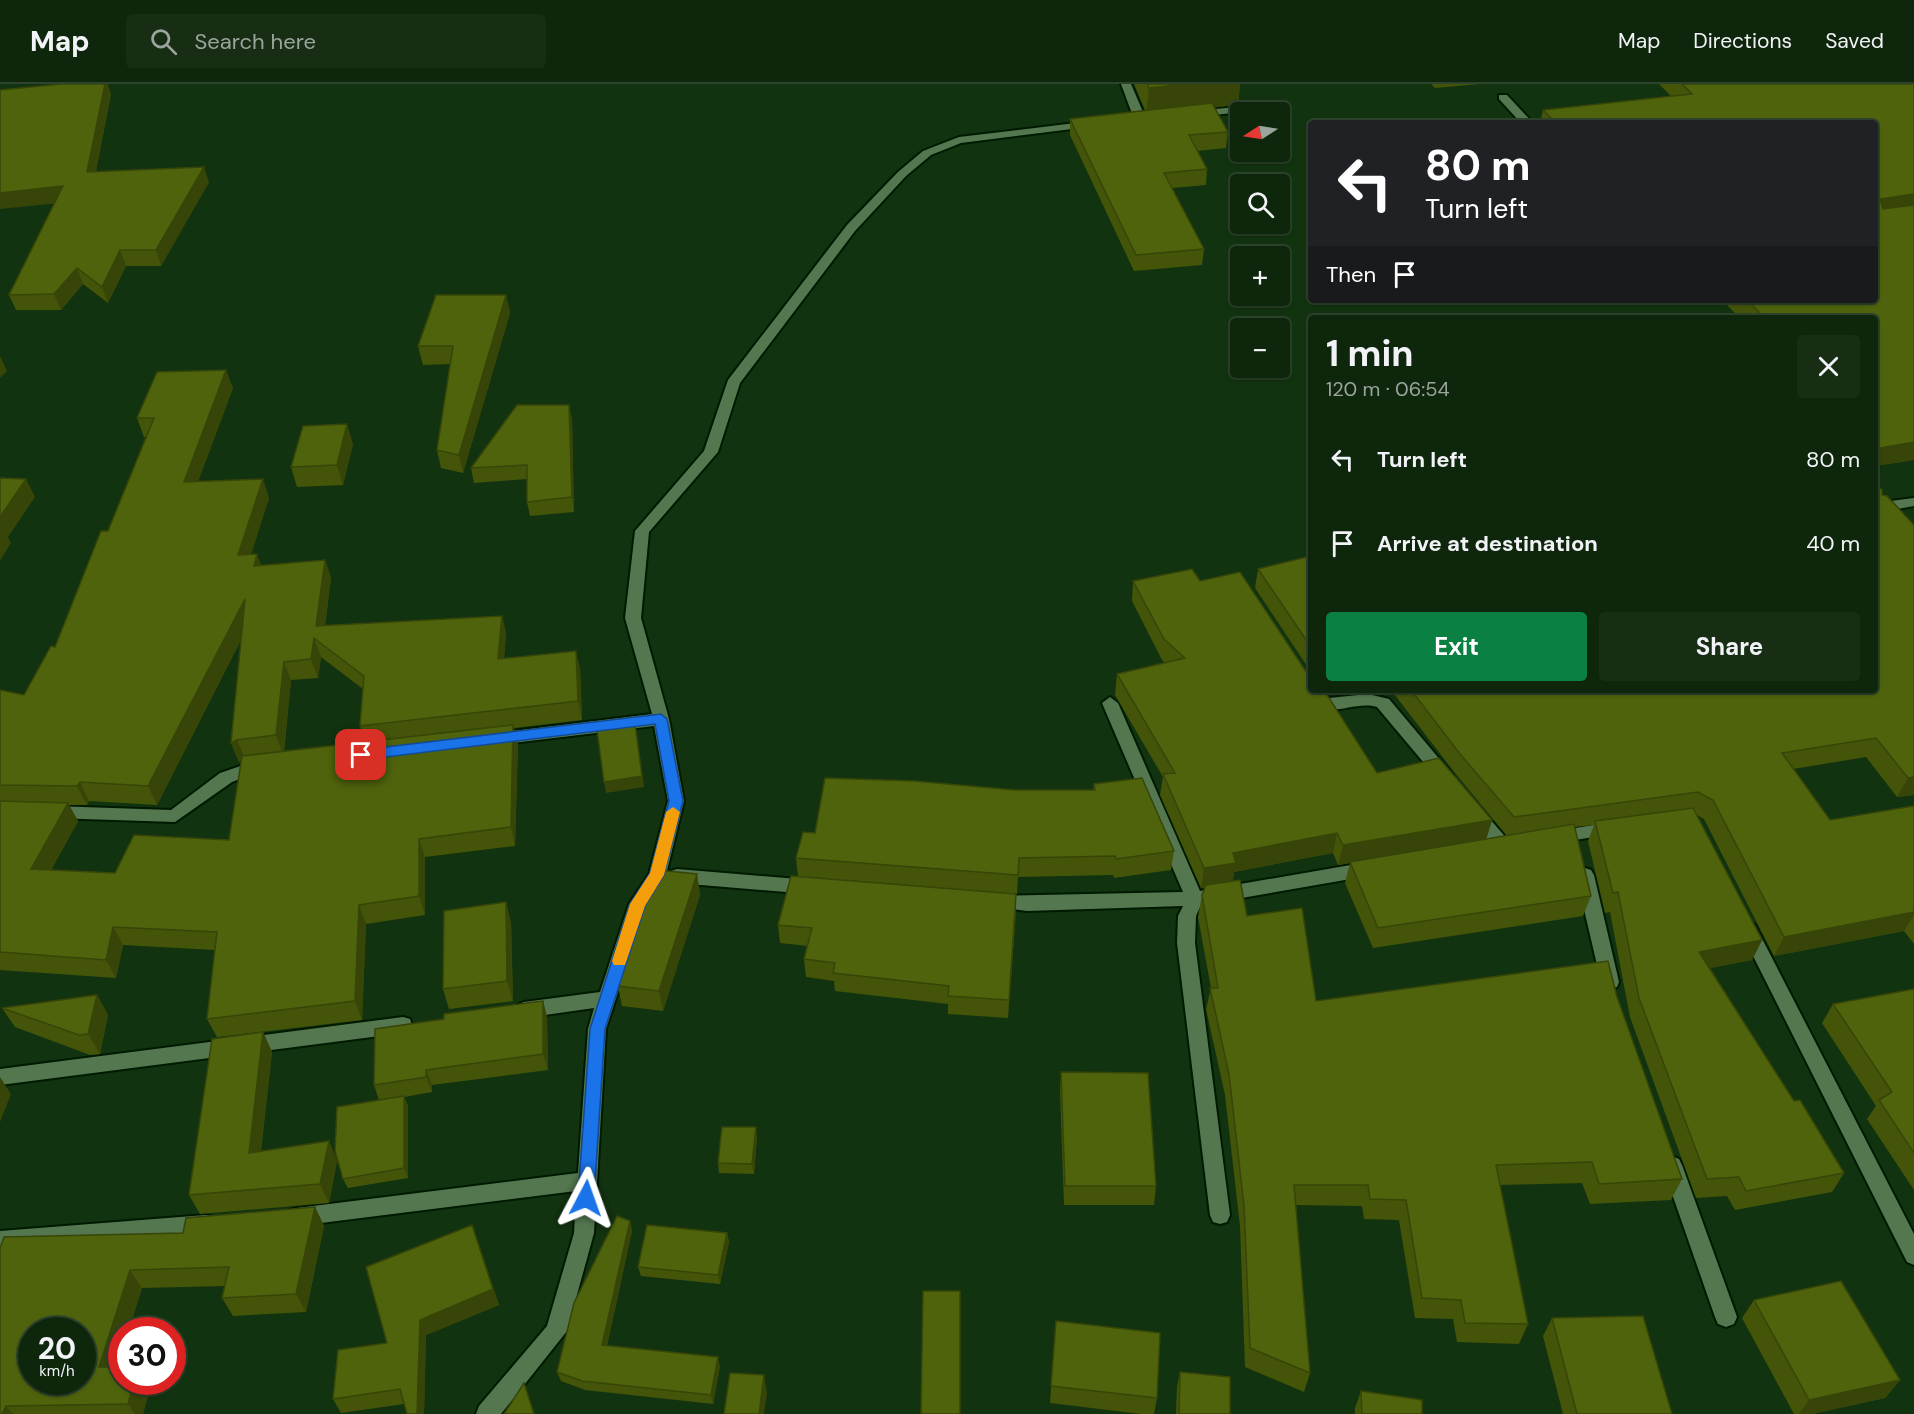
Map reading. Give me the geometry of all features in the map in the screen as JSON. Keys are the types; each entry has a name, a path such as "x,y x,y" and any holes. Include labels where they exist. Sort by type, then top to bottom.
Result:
{"street":[{"path":"1123,121 1146,118 1126,84"},
{"path":"1503,97 1524,120"},
{"path":"1187,115 1230,111"},
{"path":"487,1414 556,1331 584,1233 597,1029 638,904 657,875 676,801 661,719 633,618 642,531 711,452 733,383 851,228 902,174 927,153 959,140 1103,123"},
{"path":"1878,508 1914,502"},
{"path":"1316,693 1325,704 1334,705 1362,698 1373,698 1383,703 1503,846"},
{"path":"1110,703 1195,899 1187,916 1186,943 1220,1215"},
{"path":"476,741 661,719"},
{"path":"35,812 175,816 209,788 245,767 280,763"},
{"path":"1480,850 1634,826"},
{"path":"1575,834 1614,995"},
{"path":"979,900 1027,904 1195,899 1389,866"},
{"path":"657,875 824,888"},
{"path":"1738,909 1914,1255"},
{"path":"500,1013 607,999"},
{"path":"0,1077 416,1024"},
{"path":"1666,1151 1726,1317"},
{"path":"281,1218 587,1181"},
{"path":"0,1240 222,1223"}],"building":[{"path":"61,84 105,84 87,172 204,167 156,250 120,250 102,287 77,268 54,294 9,295 63,186 0,193 0,90"},
{"path":"1147,84 1186,84 1149,88"},
{"path":"1682,84 1914,84 1914,194 1880,199 1883,209 1914,205 1914,442 1878,448 1878,315 1762,315 1750,303 1878,303 1878,120 1553,120 1543,110 1692,94"},
{"path":"1212,103 1228,132 1189,135 1207,169 1164,173 1204,249 1136,255 1070,119"},
{"path":"436,295 506,295 459,455 437,450 453,346 418,346"},
{"path":"226,370 184,482 263,479 238,555 257,554 254,566 325,560 316,626 502,616 498,659 576,651 578,701 360,726 364,676 314,638 311,659 284,662 276,735 237,740 231,743 245,599 148,786 80,782 77,786 0,785 0,690 24,695 51,646 55,647 101,531 108,531 154,418 137,418 157,372"},
{"path":"517,405 569,405 572,497 527,502 527,465 471,468"},
{"path":"347,424 337,465 291,467 303,426"},
{"path":"0,478 26,479 0,517"},
{"path":"1878,486 1882,490 1882,495 1887,496 1914,525 1914,777 1908,778 1876,738 1782,753 1830,820 1914,807 1914,912 1784,937 1713,800 1698,792 1514,817 1460,754 1413,693 1878,693"},
{"path":"1308,557 1308,643 1258,569"},
{"path":"1192,569 1200,581 1240,572 1308,674 1308,693 1326,693 1377,773 1439,758 1492,820 1343,845 1337,833 1233,853 1236,863 1204,868 1163,774 1175,773 1117,674 1185,658 1164,639 1133,581"},
{"path":"635,724 642,776 604,782 597,730"},
{"path":"513,725 511,827 419,839 419,896 359,905 355,1001 207,1019 217,932 113,927 106,960 0,952 0,801 68,803 31,869 115,873 134,835 229,840 242,756"},
{"path":"825,778 914,781 1015,790 1095,790 1094,784 1142,778 1174,851 1116,859 1115,856 1019,858 1018,875 796,858 803,832 815,833"},
{"path":"1693,808 1762,940 1699,952 1794,1101 1800,1100 1844,1173 1746,1191 1739,1177 1707,1179 1639,998 1618,892 1613,893 1595,821"},
{"path":"1574,824 1591,896 1378,928 1350,862"},
{"path":"657,870 697,874 659,991 618,986"},
{"path":"791,876 1016,894 1009,1000 948,996 949,986 833,973 835,963 804,959 812,928 778,925"},
{"path":"1240,880 1247,916 1302,908 1316,1001 1608,961 1617,997 1682,1179 1599,1184 1592,1162 1496,1165 1528,1324 1465,1323 1461,1300 1422,1298 1406,1200 1370,1199 1368,1185 1294,1185 1310,1373 1250,1348 1244,1206 1229,1074 1210,988 1218,988 1202,895 1206,885"},
{"path":"506,902 507,981 443,989 444,911"},
{"path":"1914,989 1914,1153 1879,1100 1892,1092 1833,1004"},
{"path":"97,995 88,1034 79,1035 2,1008"},
{"path":"543,1001 543,1054 426,1070 426,1077 374,1085 375,1029 444,1019 444,1014"},
{"path":"263,1032 249,1153 329,1141 320,1184 189,1195 212,1039"},
{"path":"1061,1072 1148,1073 1156,1186 1065,1186"},
{"path":"404,1096 404,1168 343,1179 335,1151 337,1107"},
{"path":"722,1127 756,1127 752,1164 718,1163"},
{"path":"315,1207 296,1294 222,1298 229,1267 130,1270 115,1317 108,1317 108,1339 99,1367 108,1367 108,1395 130,1395 128,1404 6,1406 0,1414 0,1248 4,1237 183,1233 186,1218"},
{"path":"617,1216 630,1221 602,1345 718,1357 711,1395 582,1381 557,1372 574,1303"},
{"path":"472,1225 493,1289 420,1320 417,1414 407,1414 400,1389 333,1399 338,1350 387,1343 366,1267"},
{"path":"647,1225 727,1233 718,1275 638,1267"},
{"path":"1841,1281 1900,1380 1809,1400 1754,1300"},
{"path":"923,1291 960,1291 960,1414 921,1414"},
{"path":"1643,1316 1672,1414 1577,1414 1552,1318"},
{"path":"1056,1321 1160,1333 1157,1398 1051,1386"},
{"path":"1180,1372 1230,1377 1230,1414 1179,1414"},
{"path":"730,1373 764,1375 759,1414 724,1414"},
{"path":"524,1383 534,1414 504,1414"},
{"path":"1361,1391 1422,1400 1422,1414 1362,1414"}],"slow traffic":[{"path":"619,961 638,904 657,875 673,812"}],"route":[{"path":"361,755 661,719 676,801 657,875 638,904 597,1029 586,1198"}]}
